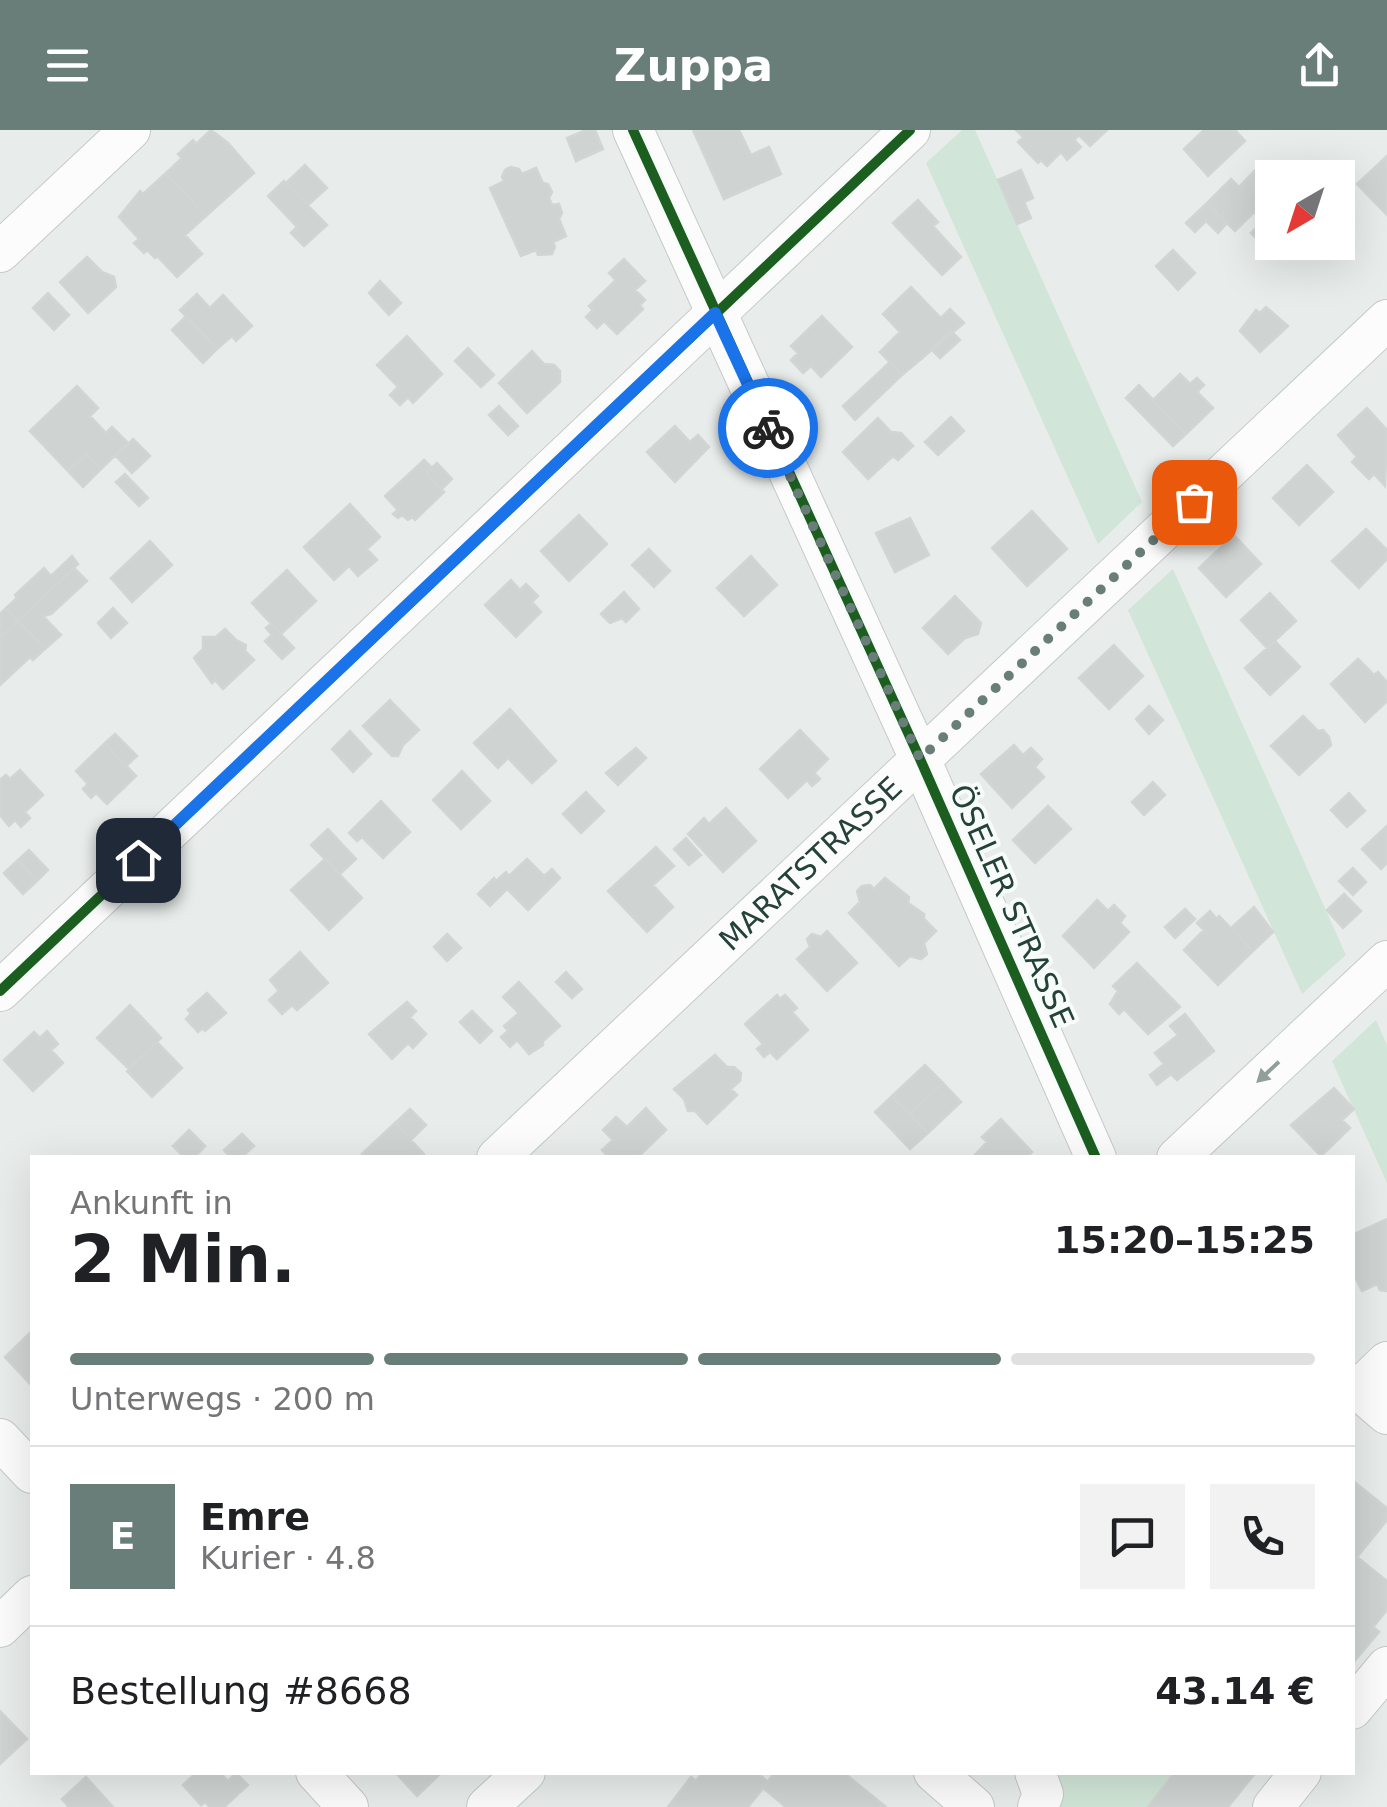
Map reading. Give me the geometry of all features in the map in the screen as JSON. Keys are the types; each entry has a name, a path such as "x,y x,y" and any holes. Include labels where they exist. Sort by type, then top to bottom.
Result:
{"street":[{"path":"0,252 130,130"},
{"name":"ÖSELER STRASSE","path":"633,130 920,759 1095,1155"},
{"path":"0,990 910,130"},
{"name":"MARATSTRASSE","path":"499,1155 1387,320"},
{"path":"1180,1155 1387,961"},
{"path":"0,1439 30,1472"},
{"path":"0,1626 30,1598"},
{"path":"1355,1705 1387,1667"},
{"path":"319,1775 348,1807"},
{"path":"487,1807 522,1775"},
{"path":"937,1775 974,1807"},
{"path":"1036,1775 1044,1794 1038,1807"},
{"path":"1273,1807 1299,1775"}],"green space":[{"path":"962,130 975,130 1142,502 1098,544 926,163"},
{"path":"1173,569 1346,955 1302,994 1128,610"},
{"path":"1376,1020 1387,1045 1387,1183 1332,1061"},
{"path":"1051,1775 1173,1775 1148,1807 1050,1807"}],"building":[{"path":"211,130 254,173 206,216 166,173 182,158 178,154"},
{"path":"595,130 603,149 576,161 567,138"},
{"path":"693,130 739,130 751,155 769,147 781,174 724,199"},
{"path":"1016,130 1107,130 1090,146 1079,135 1074,140 1081,147 1067,160 1061,152 1047,166 1041,160 1038,163 1018,142 1023,137"},
{"path":"1204,130 1235,130 1245,141 1208,176 1184,149"},
{"path":"1387,156 1387,215 1357,184"},
{"path":"305,165 327,188 308,205 286,183"},
{"path":"511,167 522,174 536,168 552,192 552,205 559,204 559,219 566,236 553,242 552,254 538,255 536,250 521,256 490,188 504,181 505,170"},
{"path":"1021,170 1033,198 1024,202 1031,218 1017,224 998,180"},
{"path":"1255,170 1255,213 1235,231 1207,203 1231,179 1239,187"},
{"path":"166,173 206,216 185,235 202,254 177,277 157,256 147,250 144,253 134,243 139,239 119,217 140,191 143,194"},
{"path":"284,181 327,225 304,246 291,233 297,227 268,196"},
{"path":"918,200 938,222 933,226 961,257 942,275 893,223"},
{"path":"1207,203 1227,223 1218,233 1206,221 1195,232 1186,223"},
{"path":"1173,250 1195,273 1178,290 1156,266"},
{"path":"87,257 102,272 114,277 116,287 88,313 60,282"},
{"path":"624,259 645,281 635,290 645,300 640,305 643,309 617,334 604,321 597,328 586,317 593,310 589,306 616,280 609,273"},
{"path":"380,281 401,303 389,315 369,293"},
{"path":"911,287 941,318 950,309 964,323 902,375 880,352 900,332 883,314"},
{"path":"48,293 69,315 54,330 33,308"},
{"path":"197,294 210,308 223,295 252,326 236,341 232,336 217,349 180,310"},
{"path":"1266,307 1288,326 1260,352 1240,331 1256,310 1260,313"},
{"path":"186,316 217,349 203,363 172,330"},
{"path":"822,316 852,347 821,377 811,366 803,373 791,360 798,353 791,346"},
{"path":"951,331 960,340 940,358 931,349"},
{"path":"407,336 442,374 413,403 408,397 400,405 390,395 398,387 377,365"},
{"path":"468,348 494,375 481,387 455,361"},
{"path":"532,351 544,364 554,365 560,371 560,382 527,413 499,383"},
{"path":"890,362 902,375 855,420 843,406"},
{"path":"1180,374 1190,384 1197,378 1204,385 1197,392 1213,408 1186,434 1153,400"},
{"path":"1139,385 1186,434 1173,446 1126,398"},
{"path":"77,386 98,408 90,416 106,433 112,427 128,443 101,469 87,454 68,471 30,431"},
{"path":"499,406 518,426 508,435 489,415"},
{"path":"1367,408 1387,430 1385,486 1374,474 1369,479 1352,462 1357,457 1338,435"},
{"path":"951,417 964,431 938,455 925,442"},
{"path":"878,418 913,446 898,460 893,456 868,479 843,452"},
{"path":"675,426 690,442 698,435 709,447 675,482 647,452"},
{"path":"133,439 150,456 132,473 116,456"},
{"path":"87,454 101,469 83,487 68,471"},
{"path":"424,460 432,468 426,473 444,492 415,520 402,515 398,518 393,514 398,510 385,496"},
{"path":"437,463 452,479 441,490 426,473"},
{"path":"1307,465 1333,492 1299,525 1273,498"},
{"path":"125,474 148,498 139,506 116,482"},
{"path":"350,504 380,537 367,549 377,560 358,576 349,566 334,580 304,547"},
{"path":"1032,511 1067,549 1027,586 992,548"},
{"path":"579,515 607,544 569,581 541,551"},
{"path":"910,518 929,555 895,572 876,533"},
{"path":"1366,529 1387,550 1387,559 1359,588 1332,561"},
{"path":"1234,535 1261,564 1226,597 1199,568"},
{"path":"150,541 172,565 132,602 111,578"},
{"path":"649,549 670,571 654,587 632,565"},
{"path":"72,556 78,564 18,621 6,608 17,598 15,595 44,568 51,576"},
{"path":"751,556 777,585 744,616 717,588"},
{"path":"74,568 87,581 51,614 43,616 61,635 45,649 18,621"},
{"path":"287,570 316,601 281,634 252,603"},
{"path":"511,580 520,590 526,584 538,596 532,602 541,612 516,637 485,605"},
{"path":"624,592 639,609 626,622 622,618 610,623 601,614"},
{"path":"1270,593 1296,621 1267,648 1241,620"},
{"path":"955,596 981,623 978,634 965,638 948,654 923,628"},
{"path":"6,608 18,621 0,638 0,614"},
{"path":"113,608 127,623 111,638 98,623"},
{"path":"18,621 45,649 33,660 30,657 0,685 0,638"},
{"path":"271,624 294,648 282,659 265,641 272,635 266,628"},
{"path":"225,629 246,645 245,651 254,660 223,689 215,680 212,683 194,658 203,649 203,637 216,637"},
{"path":"1275,641 1300,667 1270,695 1245,668"},
{"path":"1114,645 1143,676 1109,709 1079,678"},
{"path":"1358,659 1387,682 1387,701 1365,722 1331,684"},
{"path":"390,700 419,730 403,745 398,756 392,756 363,726"},
{"path":"1149,706 1163,720 1149,734 1136,719"},
{"path":"510,709 556,761 532,783 508,758 498,768 474,743"},
{"path":"1303,716 1318,731 1323,730 1331,745 1299,775 1271,746"},
{"path":"800,730 828,759 814,773 820,779 812,786 807,780 788,798 760,769"},
{"path":"350,731 371,754 353,772 332,749"},
{"path":"115,734 137,756 126,766 105,743"},
{"path":"105,743 136,776 107,804 96,793 91,798 83,789 88,784 76,771"},
{"path":"1014,745 1023,755 1031,748 1042,759 1035,767 1044,777 1012,808 981,774"},
{"path":"636,748 646,758 618,785 606,773"},
{"path":"20,770 43,795 25,812 30,818 21,827 15,820 9,826 0,815 0,780 6,775 10,779"},
{"path":"462,771 490,801 461,829 433,800"},
{"path":"1153,782 1165,795 1144,815 1132,802"},
{"path":"586,792 604,811 581,833 563,814"},
{"path":"1349,793 1365,811 1347,827 1331,810"},
{"path":"381,801 410,832 383,858 362,837 357,841 349,833"},
{"path":"1048,806 1071,829 1035,863 1013,840"},
{"path":"726,808 756,841 723,872 688,834 704,818 709,824"},
{"path":"1387,826 1387,863 1381,869 1362,849"},
{"path":"328,829 356,859 340,874 311,845"},
{"path":"686,838 701,855 689,865 674,849"},
{"path":"656,847 674,866 653,885 673,907 647,932 608,891"},
{"path":"29,850 48,870 37,881 18,860"},
{"path":"325,859 362,898 329,930 291,890"},
{"path":"527,859 544,876 552,869 560,878 528,910 507,889 490,906 478,894 494,878 496,881 506,872 509,876"},
{"path":"18,860 37,881 23,894 4,873"},
{"path":"1353,868 1366,882 1353,895 1339,881"},
{"path":"885,878 909,897 908,903 924,914 936,931 924,943 927,954 921,959 910,956 899,966 849,913 860,902 857,891 862,886 874,889"},
{"path":"1344,894 1361,911 1343,928 1327,910"},
{"path":"1097,900 1108,911 1114,905 1125,916 1120,923 1129,932 1094,968 1063,936"},
{"path":"1254,907 1273,932 1253,951 1231,928"},
{"path":"1185,909 1195,919 1175,938 1165,927"},
{"path":"1210,911 1253,951 1218,985 1184,950 1204,930 1197,923"},
{"path":"827,931 857,963 827,991 797,959 810,947 807,939 812,934 821,937"},
{"path":"447,934 461,948 447,961 434,947"},
{"path":"300,952 328,983 297,1010 292,1005 282,1014 269,1000 279,991 270,980"},
{"path":"1137,963 1180,1007 1148,1034 1124,1009 1119,1014 1110,1004 1118,991 1113,986"},
{"path":"566,972 582,989 572,998 556,982"},
{"path":"519,982 560,1026 529,1054 517,1040 510,1047 501,1037 508,1031 504,1026 519,1013 503,997"},
{"path":"207,993 226,1013 205,1031 203,1028 198,1032 186,1019 191,1014 188,1010"},
{"path":"777,995 780,999 785,995 797,1008 792,1012 808,1030 777,1059 770,1052 764,1057 757,1049 763,1044 745,1024"},
{"path":"407,1002 416,1011 410,1017 426,1034 413,1048 408,1043 392,1059 369,1034"},
{"path":"130,1005 161,1038 129,1069 97,1038"},
{"path":"472,1011 492,1031 480,1043 460,1022"},
{"path":"1185,1014 1214,1051 1177,1080 1171,1074 1157,1085 1150,1075 1164,1064 1155,1053 1178,1035 1170,1026"},
{"path":"47,1031 58,1044 51,1050 63,1063 33,1091 4,1060 34,1032 40,1038"},
{"path":"157,1042 182,1068 152,1097 127,1071"},
{"path":"715,1055 727,1067 741,1073 740,1081 731,1089 737,1095 707,1124 695,1111 688,1111 684,1099 674,1089"},
{"path":"925,1065 943,1083 910,1114 892,1096"},
{"path":"943,1083 961,1102 928,1133 910,1114"},
{"path":"1334,1088 1354,1109 1342,1120 1350,1128 1322,1155 1291,1125"},
{"path":"892,1096 928,1133 910,1149 875,1112"},
{"path":"646,1108 666,1130 640,1155 606,1155 602,1150 613,1140 603,1130 616,1117 627,1127"},
{"path":"410,1109 426,1125 411,1140 395,1123"},
{"path":"1001,1119 1032,1152 975,1155 987,1142 982,1137"},
{"path":"395,1123 424,1154 363,1155"},
{"path":"189,1130 205,1146 197,1155 182,1155 173,1146"},
{"path":"242,1134 254,1146 244,1155 228,1155 224,1150"},
{"path":"1387,1219 1387,1291 1380,1290 1377,1284 1362,1291 1355,1276 1355,1234"},
{"path":"30,1333 30,1384 5,1357"},
{"path":"1355,1482 1387,1508 1387,1520 1355,1560"},
{"path":"1357,1557 1387,1581 1387,1610 1373,1627 1379,1632 1355,1660"},
{"path":"0,1711 27,1739 0,1764"},
{"path":"194,1775 222,1775 228,1781 238,1775 248,1785 224,1807 210,1807 205,1802 201,1805 183,1785"},
{"path":"398,1775 439,1775 417,1796"},
{"path":"701,1775 760,1775 768,1782 748,1807 668,1807 691,1777 696,1781"},
{"path":"773,1775 847,1775 886,1807 786,1807 763,1788"},
{"path":"1173,1775 1254,1775 1228,1807 1148,1807"},
{"path":"86,1777 113,1807 69,1807 62,1799"}],"cycle path":[{"path":"633,130 920,759 1095,1155"},
{"path":"0,991 910,130"}],"way so far":[{"path":"768,428 920,759 1194,502"}],"route":[{"path":"138,860 715,313 768,428"}]}
